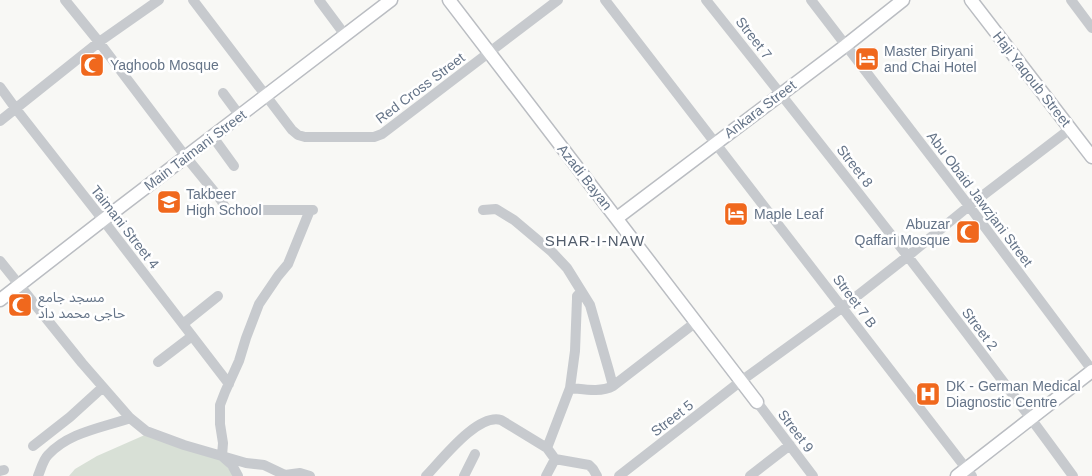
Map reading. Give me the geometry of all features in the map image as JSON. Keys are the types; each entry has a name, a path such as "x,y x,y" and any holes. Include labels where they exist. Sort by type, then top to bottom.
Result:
{"main road":[{"name":"Main Taimani Street","path":"0,300 391,0"},
{"name":"Azadi Bayan","path":"449,0 757,402"},
{"name":"Ankara Street","path":"617,218 903,0"},
{"name":"Haji Yaqoub Street","path":"971,0 1092,157"},
{"path":"965,474 1092,371"}],"street":[{"path":"65,0 228,210 311,210 288,264 259,304 239,361 220,405 223,443 222,456"},
{"path":"0,120 99,42 159,0"},
{"name":"Red Cross Street","path":"193,0 292,130 298,135 305,137 374,137 382,134 558,0"},
{"path":"319,0 346,35"},
{"path":"605,0 715,144"},
{"name":"Street 7","path":"706,0 781,94"},
{"name":"Abu Obaid Jawzjani Street","path":"811,0 969,206 1092,371"},
{"path":"1071,0 1092,28"},
{"name":"Taimani Street 4","path":"0,87 229,384"},
{"path":"223,93 240,116"},
{"name":"Street 8","path":"781,94 908,256"},
{"name":"Street 5","path":"619,476 741,381 843,307 969,206 1070,129"},
{"path":"213,137 234,166"},
{"name":"Street 7 B","path":"715,144 843,307 941,437 965,474"},
{"path":"483,210 496,210 514,220 552,252 567,268 590,305 610,370 612,386"},
{"name":"Street 2","path":"908,256 1072,476"},
{"path":"0,261 82,364 130,418 146,432 246,463 264,465 285,475 300,473 310,476"},
{"path":"547,448 570,388 575,351 576,299 581,292"},
{"path":"183,324 218,296"},
{"path":"570,388 608,389 696,322"},
{"path":"158,362 192,336"},
{"path":"33,446 70,417 103,387"},
{"name":"Street 9","path":"757,402 813,476"},
{"path":"38,476 47,456 66,440 91,429 108,426 130,418"},
{"path":"426,476 465,434 495,418 547,448 555,459 589,465 596,476"},
{"path":"750,476 790,445"},
{"path":"464,476 475,454"},
{"path":"222,456 232,465 238,476"},
{"path":"546,476 555,459"}],"shaded area":[{"path":"147,434 220,459 235,476 69,476 75,469 97,456"}],"place":[{"name":"Master Biryani and Chai Hotel","path":"867,59"},
{"name":"Yaghoob Mosque","path":"92,65"},
{"name":"Takbeer High School","path":"169,202"},
{"name":"Maple Leaf","path":"736,214"},
{"name":"Abuzar Qaffari Mosque","path":"968,232"},
{"name":"مسجد جامع حاجی محمد داد","path":"20,305"},
{"name":"DK - German Medical Diagnostic Centre","path":"928,394"}],"district":[{"name":"SHAR-I-NAW","path":"595,240"}]}
